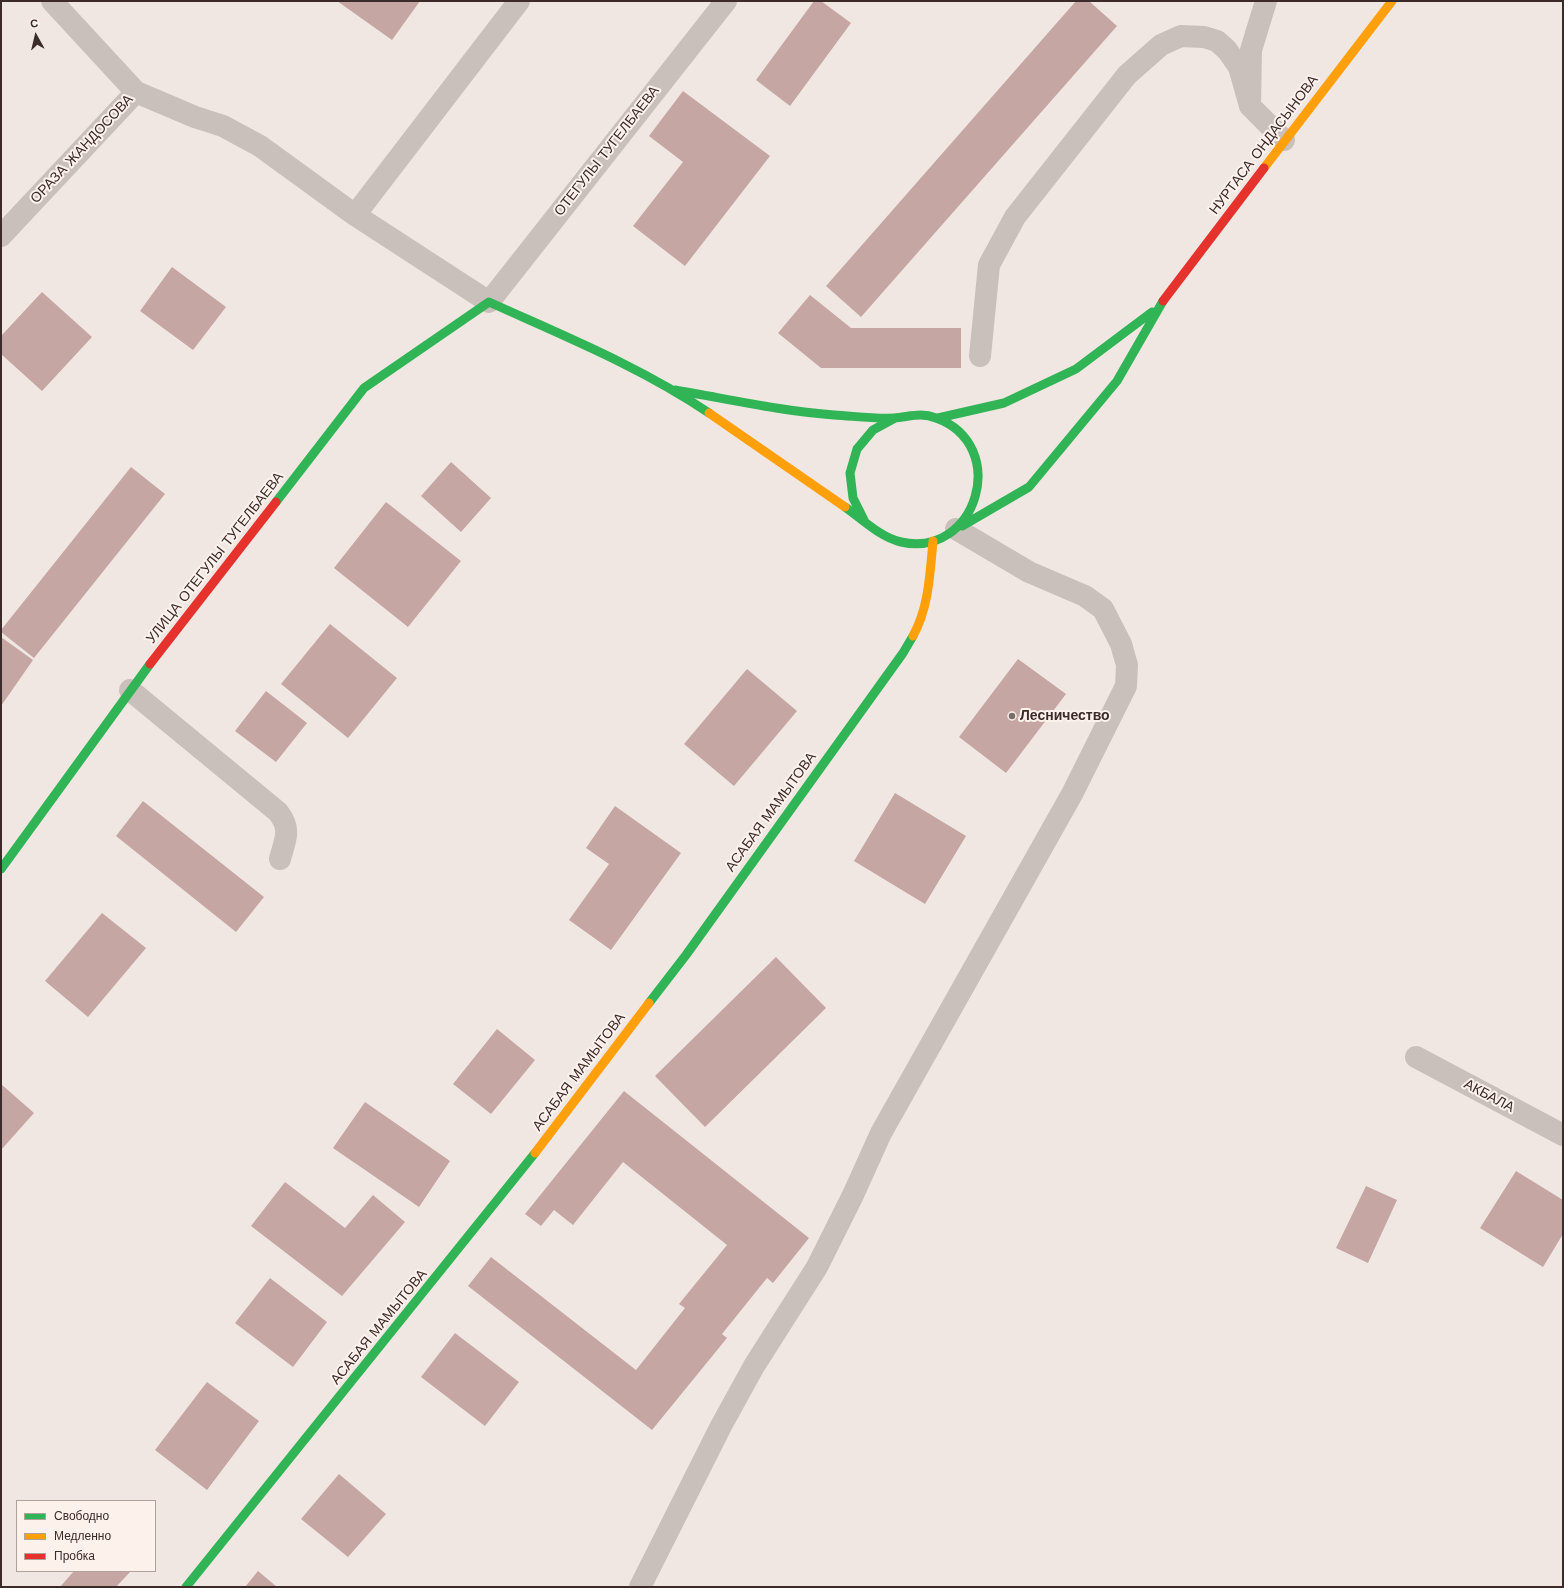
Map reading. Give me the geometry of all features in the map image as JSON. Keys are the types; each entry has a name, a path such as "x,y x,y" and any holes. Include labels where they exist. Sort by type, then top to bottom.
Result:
{"main road":[{"name":"НУРТАСА ОНДАСЫНОВА","path":"956,529 1029,487 1117,380 1159,306 1284,140 1392,1"},
{"path":"489,302 605,355 675,390 864,520 883,536 908,543 933,541 956,529 969,515 977,497 980,478 977,459 968,442 954,428 938,418 924,415 909,415 895,418 833,415 776,408 675,390"},
{"name":"УЛИЦА ОТЕГУЛЫ ТУГЕЛБАЕВА","path":"1,869 130,690 364,388 489,302"},
{"name":"НУРТАСА ОНДАСЫНОВА","path":"938,418 1004,403 1076,369 1159,306"},
{"path":"864,520 852,498 850,472 857,449 873,430 895,418"},
{"name":"АСАБАЯ МАМЫТОВА","path":"186,1587 518,1175 686,955 903,653 918,627 928,598 933,541"}],"street":[{"path":"52,1 136,92"},
{"path":"355,215 519,1"},
{"name":"ОТЕГУЛЫ ТУГЕЛБАЕВА","path":"489,302 726,1"},
{"path":"1250,106 1251,50 1266,1"},
{"path":"980,356 989,266 1014,217 1127,75 1161,45 1180,36 1204,37 1217,41 1239,67 1250,106 1284,140"},
{"name":"ОРАЗА ЖАНДОСОВА","path":"1,236 136,92 195,117 223,126 260,146 355,215 489,302"},
{"path":"640,1587 721,1426 758,1360 817,1267 853,1195 881,1133 1072,794 1126,686 1127,665 1121,644 1103,608 1085,596 1029,572 956,529"},
{"path":"130,690 278,812 285,822 287,834 280,859"},
{"name":"АКБАЛА","path":"1416,1057 1563,1135"}],"building":[{"path":"337,1 420,1 392,40"},
{"path":"814,1 821,1 851,23 790,106 756,80"},
{"path":"1076,1 1089,1 1117,26 861,317 826,286"},
{"path":"683,91 770,156 685,266 633,226 683,162 649,136"},
{"path":"172,267 226,307 193,350 140,311"},
{"path":"42,292 92,337 42,391 1,354 1,336"},
{"path":"810,295 851,328 961,328 961,368 821,368 778,333"},
{"path":"451,462 491,498 461,532 421,496"},
{"path":"131,467 165,494 34,658 1,632 1,630"},
{"path":"386,502 461,561 408,627 334,568"},
{"path":"330,624 397,678 348,738 281,684"},
{"path":"1,637 33,660 1,706"},
{"name":"Лесничество","path":"1018,659 1066,694 1006,773 959,737"},
{"path":"747,669 797,711 734,786 684,744"},
{"path":"266,691 307,723 276,762 235,731"},
{"path":"895,793 966,836 925,904 854,861"},
{"path":"143,801 264,897 236,932 116,836"},
{"path":"615,806 681,853 611,950 569,920 609,864 586,848"},
{"path":"102,913 146,948 88,1017 45,981"},
{"path":"776,957 826,1008 705,1127 655,1076"},
{"path":"497,1029 535,1060 491,1114 453,1084"},
{"path":"1,1084 34,1113 1,1150"},
{"path":"624,1091 809,1238 773,1283 767,1278 722,1334 727,1338 652,1430 468,1286 491,1257 636,1370 685,1308 679,1304 727,1245 623,1162 573,1225 554,1210 541,1226 525,1214"},
{"path":"365,1102 450,1161 419,1207 333,1148"},
{"path":"1516,1171 1563,1200 1563,1234 1543,1267 1480,1228"},
{"path":"285,1182 345,1228 373,1195 405,1222 342,1296 251,1226"},
{"path":"1366,1186 1397,1200 1368,1263 1336,1248"},
{"path":"270,1278 327,1322 293,1367 235,1323"},
{"path":"455,1333 519,1382 485,1426 421,1377"},
{"path":"207,1382 259,1421 207,1490 155,1450"},
{"path":"339,1474 386,1514 348,1557 301,1519"},
{"path":"258,1571 277,1587 245,1587"},
{"path":"73,1572 130,1572 116,1587 60,1587"}],"traffic: fast":[{"path":"962,526 1029,487 1117,381 1163,301"},
{"path":"276,502 364,388 489,302 602,353 683,396 709,413"},
{"path":"938,418 1004,403 1076,369 1152,312"},
{"path":"675,390 774,408 814,413 879,418 920,415 931,416 959,432 973,451 978,474 975,496 965,517 949,534 927,543 901,542 893,540 879,532 845,507"},
{"path":"864,520 853,498 850,473 857,449 873,430 895,418"},
{"path":"649,1003 686,955 903,653 913,636"},
{"path":"1,869 150,664"},
{"path":"186,1587 535,1153"}],"traffic: slow":[{"path":"1264,168 1392,1"},
{"path":"709,413 845,507"},
{"path":"913,636 926,602 933,541"},
{"path":"535,1153 649,1003"}],"traffic: jam":[{"path":"1163,301 1264,168"},
{"path":"150,664 276,502"}],"place":[{"name":"Лесничество","path":"1012,716"}]}
